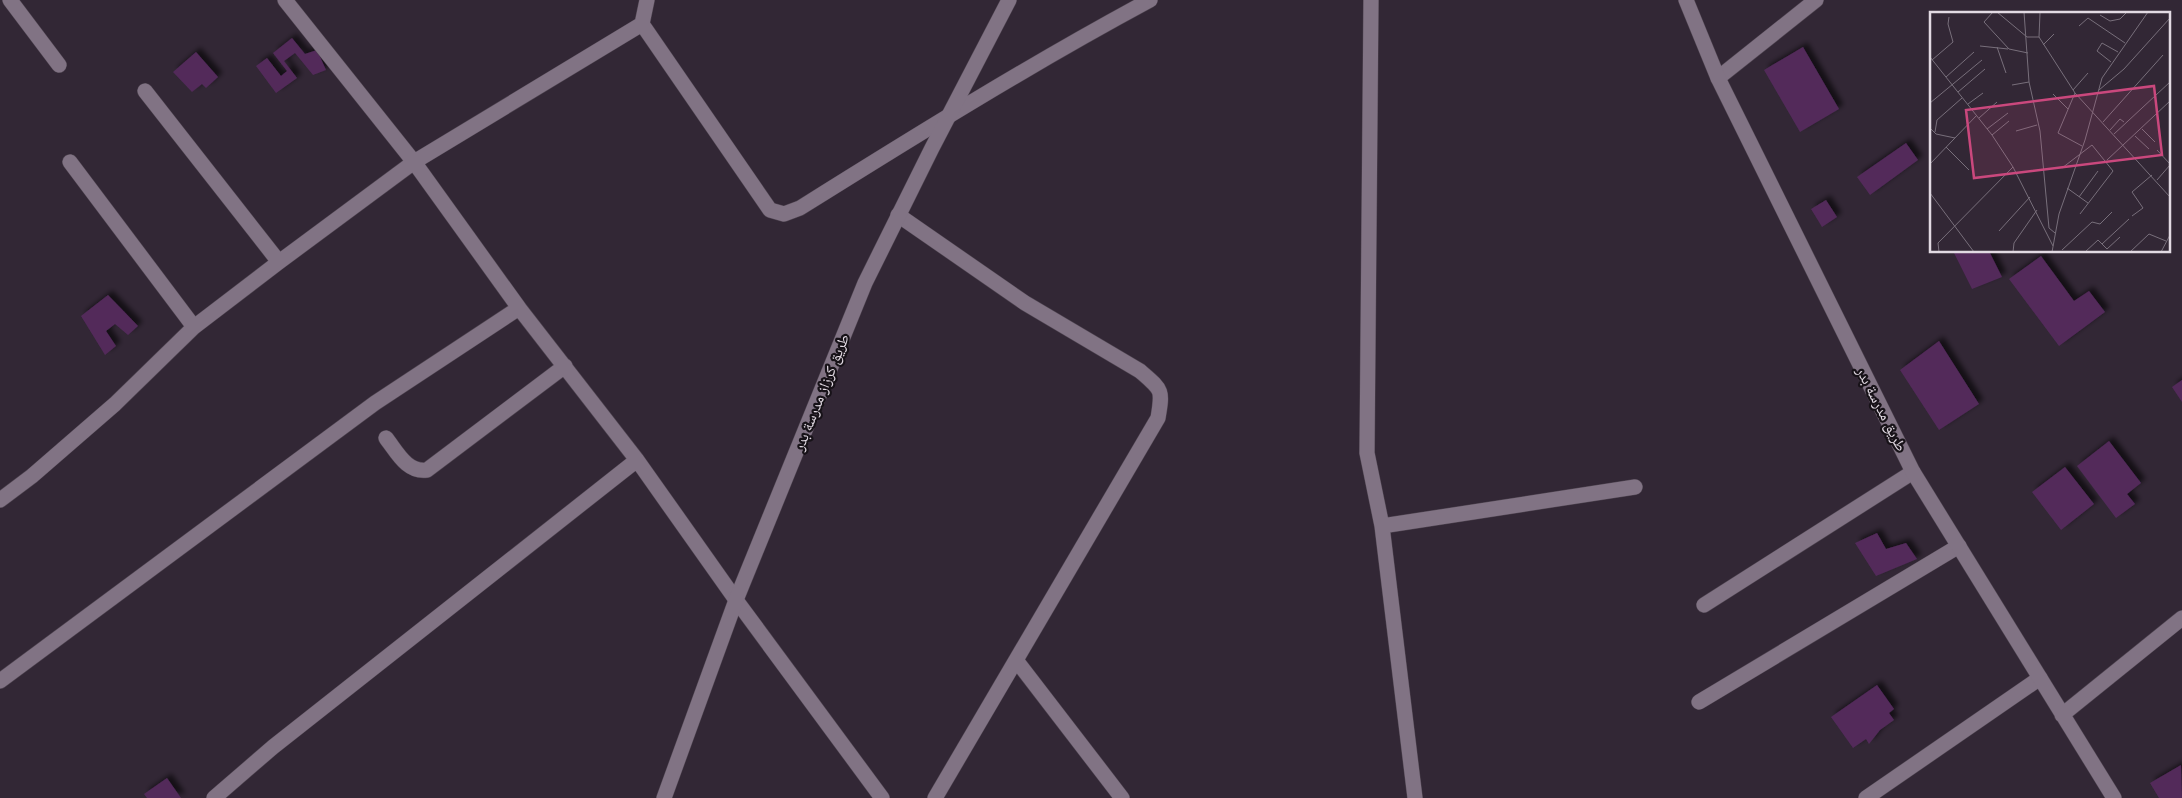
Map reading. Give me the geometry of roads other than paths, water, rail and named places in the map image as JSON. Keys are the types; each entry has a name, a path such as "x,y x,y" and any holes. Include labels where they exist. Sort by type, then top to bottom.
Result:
{"street":[{"path":"10,0 59,65"},
{"path":"285,0 414,162 519,308 637,460 736,600 882,798"},
{"path":"647,0 642,24 770,210 784,214 800,208 949,115 1074,41 1150,0"},
{"name":"طريق كرزاز مدرسة بدر","path":"664,798 736,600 865,283 1009,0"},
{"path":"1371,0 1367,453 1382,526 1415,798"},
{"name":"طريق مدرسة بدر","path":"1686,0 1718,78 1913,472 2114,798"},
{"path":"1718,78 1816,0"},
{"path":"0,500 32,476 115,404 194,327 279,262 414,162 642,24"},
{"path":"145,91 279,262"},
{"path":"70,162 194,327"},
{"path":"898,215 1025,303 1140,371 1156,386 1162,396 1158,418 935,798"},
{"path":"0,681 374,403 519,308"},
{"path":"386,438 407,465 418,472 427,470 565,366"},
{"path":"214,798 296,729 637,460"},
{"path":"1704,606 1913,472"},
{"path":"1382,526 1635,487"},
{"path":"1699,702 1959,546"},
{"path":"2062,714 2182,618"},
{"path":"1016,660 1122,798"},
{"path":"1866,798 2040,678"}]}
